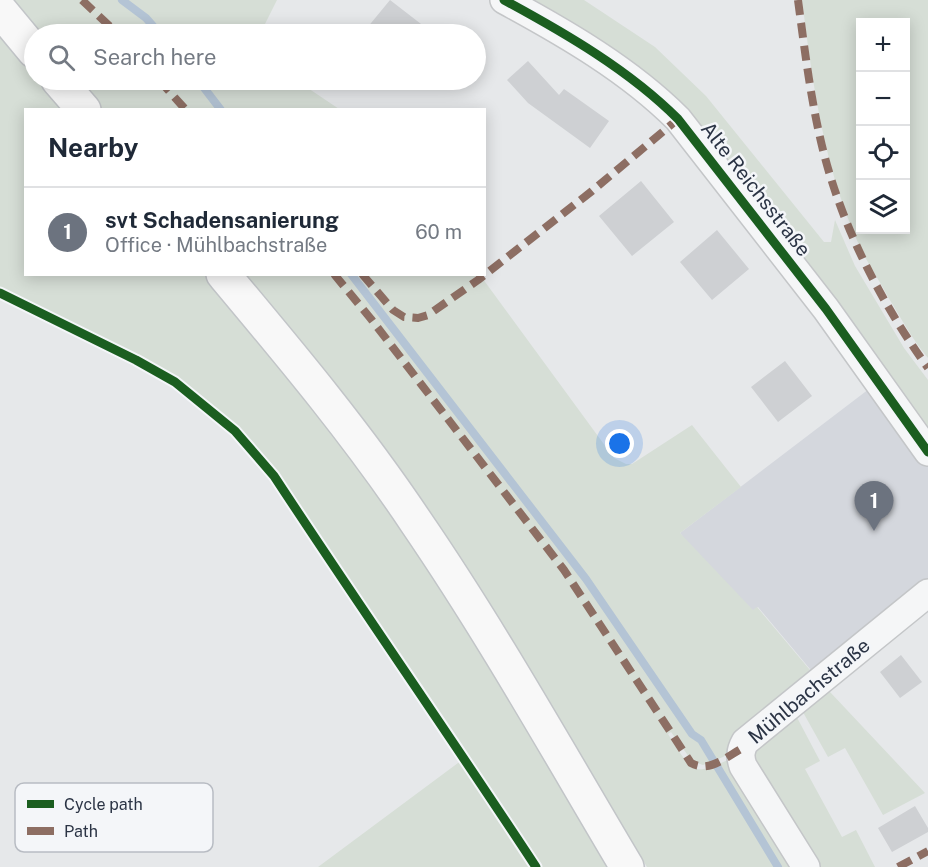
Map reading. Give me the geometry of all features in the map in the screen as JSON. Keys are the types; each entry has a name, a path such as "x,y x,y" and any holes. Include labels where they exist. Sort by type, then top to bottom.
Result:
{"main road":[{"path":"0,10 24,39"},
{"path":"67,90 82,108"},
{"path":"225,276 358,441 416,521 480,619 627,867"}],"street":[{"name":"Alte Reichsstraße","path":"504,0 549,25 605,62 659,100 678,119 826,309 928,452"},
{"name":"Mühlbachstraße","path":"806,867 743,766 740,758 741,748 792,701 928,593"}],"shaded area":[{"path":"3,0 277,0 265,24 25,24"},
{"path":"519,0 584,0 655,47 706,96 824,242 831,242 835,220 855,266 904,348 928,380 928,433 716,150"},
{"path":"802,0 928,0 928,358 888,297 851,227 830,163 816,98"},
{"path":"0,21 24,50 24,90 59,90 74,108 24,108 24,276 216,276 388,501 615,867 539,867 467,755 277,473 230,422 200,397 160,371 0,289"},
{"path":"79,90 311,90 338,108 94,108"},
{"path":"236,276 481,276 614,458 626,464 632,464 692,425 741,487 680,533 753,610 757,607 815,676 925,793 883,815 845,748 828,757 799,705 723,757 703,765 692,761 671,732 668,734 683,757 695,768 710,767 736,756 800,867 647,867 511,643"},
{"path":"869,389 928,467 928,586 815,675 758,607 746,617 680,533"},
{"path":"792,708 820,761 805,769 842,837 856,830 875,867 811,867 745,749"},
{"path":"462,760 532,867 318,867"}],"building":[{"path":"390,0 421,24 370,24"},
{"path":"528,61 559,95 564,89 609,121 590,148 528,103 507,80"},
{"path":"641,181 674,222 632,256 599,216"},
{"path":"717,230 749,269 712,300 680,262"},
{"path":"785,361 812,396 778,422 751,387"},
{"path":"901,655 922,682 900,698 880,672"},
{"path":"915,806 928,832 892,852 878,828"}],"waterway":[{"path":"122,0 151,24"},
{"path":"206,90 219,108"},
{"path":"353,276 586,579 692,734 701,740 778,867"}],"marked path":[{"path":"82,0 107,24"},
{"path":"798,0 819,135 832,183 866,266 895,318 928,368"},
{"path":"168,90 184,108"},
{"path":"486,274 592,191 678,119"},
{"path":"336,276 564,570 691,763 697,766 710,765 741,749"},
{"path":"364,276 393,310 404,317 418,318 428,315 483,276"},
{"path":"898,867 928,851"}],"cycle path":[{"path":"504,0 596,54 639,84 678,119 826,309 928,452"},
{"path":"0,293 136,360 175,382 235,431 274,476 536,867"}],"place":[{"name":"svt Schadensanierung","path":"874,531"}]}
